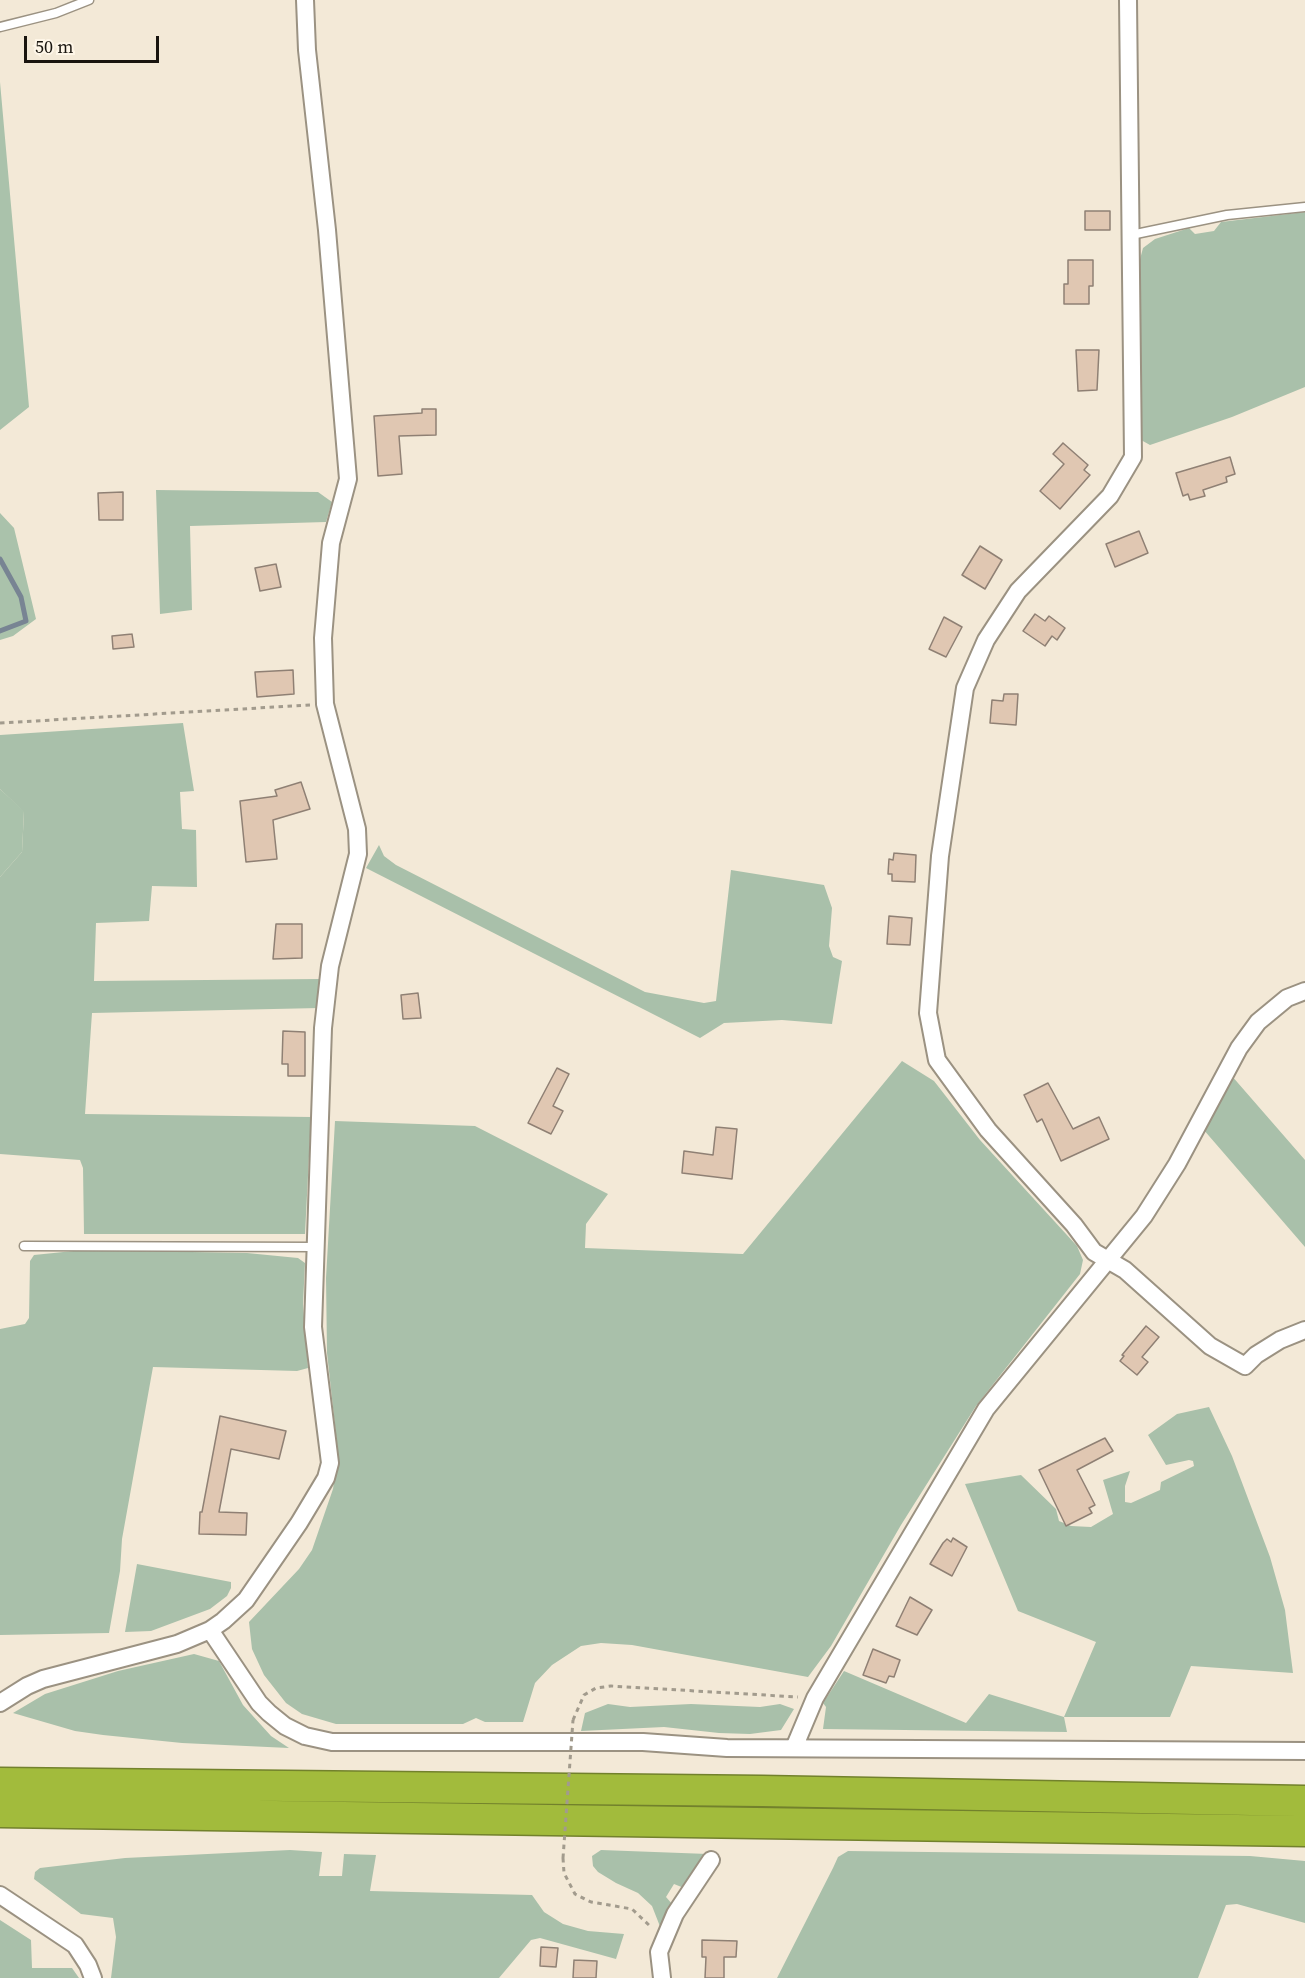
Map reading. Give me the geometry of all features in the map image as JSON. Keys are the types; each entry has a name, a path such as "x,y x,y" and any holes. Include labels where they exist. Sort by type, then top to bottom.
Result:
{"highway":[{"path":"4,1797 762,1791 1305,1801"},
{"path":"4,1797 1305,1831"}],"street":[{"path":"0,1703 19,1690 43,1679 177,1644 210,1630 246,1600 299,1523 326,1478 330,1463 313,1328 323,1028 330,966 358,854 357,829 325,704 323,638 331,543 348,479 327,230 307,50 305,0"},
{"path":"1128,0 1133,457 1110,496 1018,591 986,640 965,688 940,856 928,1013 937,1060 988,1130 1074,1225 1094,1252 1139,1281 1210,1346 1245,1365 1280,1340 1305,1330"},
{"path":"794,1748 815,1698 986,1409 1144,1216 1178,1164 1239,1048 1258,1022 1287,998 1305,991"},
{"path":"210,1630 259,1703 269,1713 295,1731 323,1740 643,1742 727,1748 1305,1751"},
{"path":"662,1978 659,1952 675,1914 711,1860"},
{"path":"0,1895 75,1945 88,1965 93,1978"}],"lane":[{"path":"0,27 56,13 89,0"},
{"path":"1131,236 1227,215 1305,207"},
{"path":"24,1246 316,1247"}],"path":[{"path":"0,723 325,704"},
{"path":"659,1952 650,1926 632,1909 591,1902 575,1894 564,1874 563,1858 573,1720 584,1695 596,1688 611,1686 815,1698"}],"green space":[{"path":"0,82 29,407 0,430"},
{"path":"1305,212 1305,387 1232,417 1150,445 1141,440 1139,263 1143,248 1155,239 1189,228 1195,234 1214,231 1221,222"},
{"path":"156,490 318,492 332,502 326,522 190,526 192,610 160,614"},
{"path":"0,513 14,528 36,619 13,636 0,640"},
{"path":"183,723 194,791 180,792 182,829 196,830 197,887 152,886 149,921 96,923 94,981 320,979 319,1008 92,1013 85,1114 311,1117 305,1234 84,1234 83,1168 80,1160 0,1154 0,877 22,852 24,812 0,789 0,735"},
{"path":"0,789 24,811 22,852 0,877"},
{"path":"379,845 384,856 396,865 645,992 704,1003 716,1001 731,870 824,885 832,908 829,946 833,957 842,961 832,1024 782,1020 724,1023 700,1038 366,868"},
{"path":"902,1061 934,1081 980,1140 1077,1246 1083,1260 1080,1274 976,1406 901,1525 831,1646 808,1677 632,1645 601,1643 581,1646 552,1665 535,1683 523,1722 485,1722 476,1718 463,1724 336,1724 302,1714 286,1703 264,1675 252,1649 249,1622 299,1569 312,1550 333,1489 338,1453 327,1353 326,1278 335,1121 475,1126 608,1194 586,1224 585,1248 743,1254"},
{"path":"1231,1075 1305,1160 1305,1247 1203,1129"},
{"path":"83,1250 247,1253 298,1258 305,1263 303,1304 308,1368 297,1371 153,1367 122,1539 120,1571 109,1633 0,1635 0,1329 25,1324 29,1318 30,1261 34,1255"},
{"path":"1209,1407 1232,1456 1270,1557 1285,1610 1293,1673 1191,1666 1170,1717 1064,1717 1096,1642 1018,1611 965,1484 1021,1475 1056,1509 1059,1521 1071,1526 1091,1527 1113,1514 1103,1480 1130,1471 1125,1486 1125,1502 1131,1503 1160,1490 1161,1482 1194,1466 1193,1461 1189,1460 1166,1465 1148,1435 1177,1414"},
{"path":"137,1564 231,1582 231,1588 227,1596 210,1609 151,1631 125,1632"},
{"path":"194,1654 219,1661 243,1705 271,1736 289,1748 182,1743 103,1735 75,1731 13,1713 45,1694 118,1671"},
{"path":"844,1671 966,1723 989,1694 1064,1717 1067,1732 823,1729 826,1707 823,1703"},
{"path":"608,1704 630,1707 691,1704 760,1707 780,1704 794,1709 781,1730 750,1734 664,1727 581,1731 585,1713"},
{"path":"290,1850 322,1852 319,1876 342,1876 344,1854 376,1855 370,1891 532,1895 544,1912 563,1924 588,1931 624,1934 616,1959 540,1938 531,1940 499,1978 111,1978 116,1937 113,1918 81,1914 34,1879 35,1872 40,1868 125,1858"},
{"path":"601,1850 708,1854 684,1888 674,1884 666,1897 673,1905 661,1929 652,1906 638,1893 616,1883 598,1872 593,1866 592,1856"},
{"path":"848,1851 1250,1856 1305,1861 1305,1923 1237,1904 1226,1905 1198,1978 777,1978 838,1857"},
{"path":"0,1920 31,1940 32,1968 72,1968 79,1978 0,1978"}],"building":[{"path":"1085,211 1110,211 1110,230 1085,230"},
{"path":"1068,260 1093,260 1093,286 1089,286 1089,304 1064,304 1064,284 1068,284"},
{"path":"1076,350 1099,350 1097,390 1078,391"},
{"path":"422,409 436,409 436,435 399,436 402,474 378,476 374,416 422,413"},
{"path":"1063,443 1088,465 1084,470 1090,475 1060,509 1040,491 1064,464 1053,454"},
{"path":"1230,457 1235,474 1226,477 1227,482 1203,490 1205,496 1190,500 1188,494 1183,496 1176,473"},
{"path":"123,492 123,520 99,520 98,493"},
{"path":"1139,531 1148,553 1115,567 1106,544"},
{"path":"980,546 1002,560 985,589 962,575"},
{"path":"276,564 281,587 260,591 255,568"},
{"path":"1035,614 1045,621 1049,616 1065,628 1057,640 1052,636 1045,646 1023,631"},
{"path":"944,617 962,627 946,657 929,649"},
{"path":"132,634 134,647 113,649 112,636"},
{"path":"293,670 294,694 257,697 255,672"},
{"path":"1004,694 1018,694 1016,725 990,723 992,700 1003,701"},
{"path":"301,782 310,809 273,820 277,859 246,862 240,801 277,796 275,790"},
{"path":"894,853 916,855 915,882 892,881 892,874 888,874 889,859 893,860"},
{"path":"889,916 912,918 910,945 887,944"},
{"path":"276,924 302,924 302,958 273,959"},
{"path":"418,993 421,1018 403,1019 401,995"},
{"path":"283,1031 305,1032 305,1076 288,1076 288,1064 282,1064"},
{"path":"557,1068 569,1074 553,1106 563,1111 551,1134 528,1123"},
{"path":"1048,1083 1073,1129 1099,1117 1109,1139 1061,1161 1042,1119 1037,1122 1024,1095"},
{"path":"716,1127 737,1129 732,1179 682,1173 684,1151 713,1155"},
{"path":"1146,1326 1159,1337 1142,1357 1148,1362 1137,1375 1120,1361 1124,1356 1122,1355"},
{"path":"220,1416 286,1431 279,1459 231,1449 219,1512 247,1513 246,1535 199,1534 200,1512 202,1512"},
{"path":"1105,1438 1113,1451 1077,1470 1095,1505 1089,1508 1092,1513 1066,1526 1039,1470"},
{"path":"953,1538 967,1547 952,1576 930,1564 943,1543 947,1539 951,1542"},
{"path":"910,1597 932,1610 917,1635 896,1626"},
{"path":"873,1649 900,1660 894,1677 889,1676 886,1683 863,1675"},
{"path":"702,1940 737,1941 736,1957 724,1957 724,1978 705,1978 706,1957 702,1957"},
{"path":"541,1947 558,1948 556,1967 540,1966"},
{"path":"574,1960 597,1961 596,1978 573,1978"}],"waterway":[{"path":"0,559 21,597 26,621 0,631"}]}
